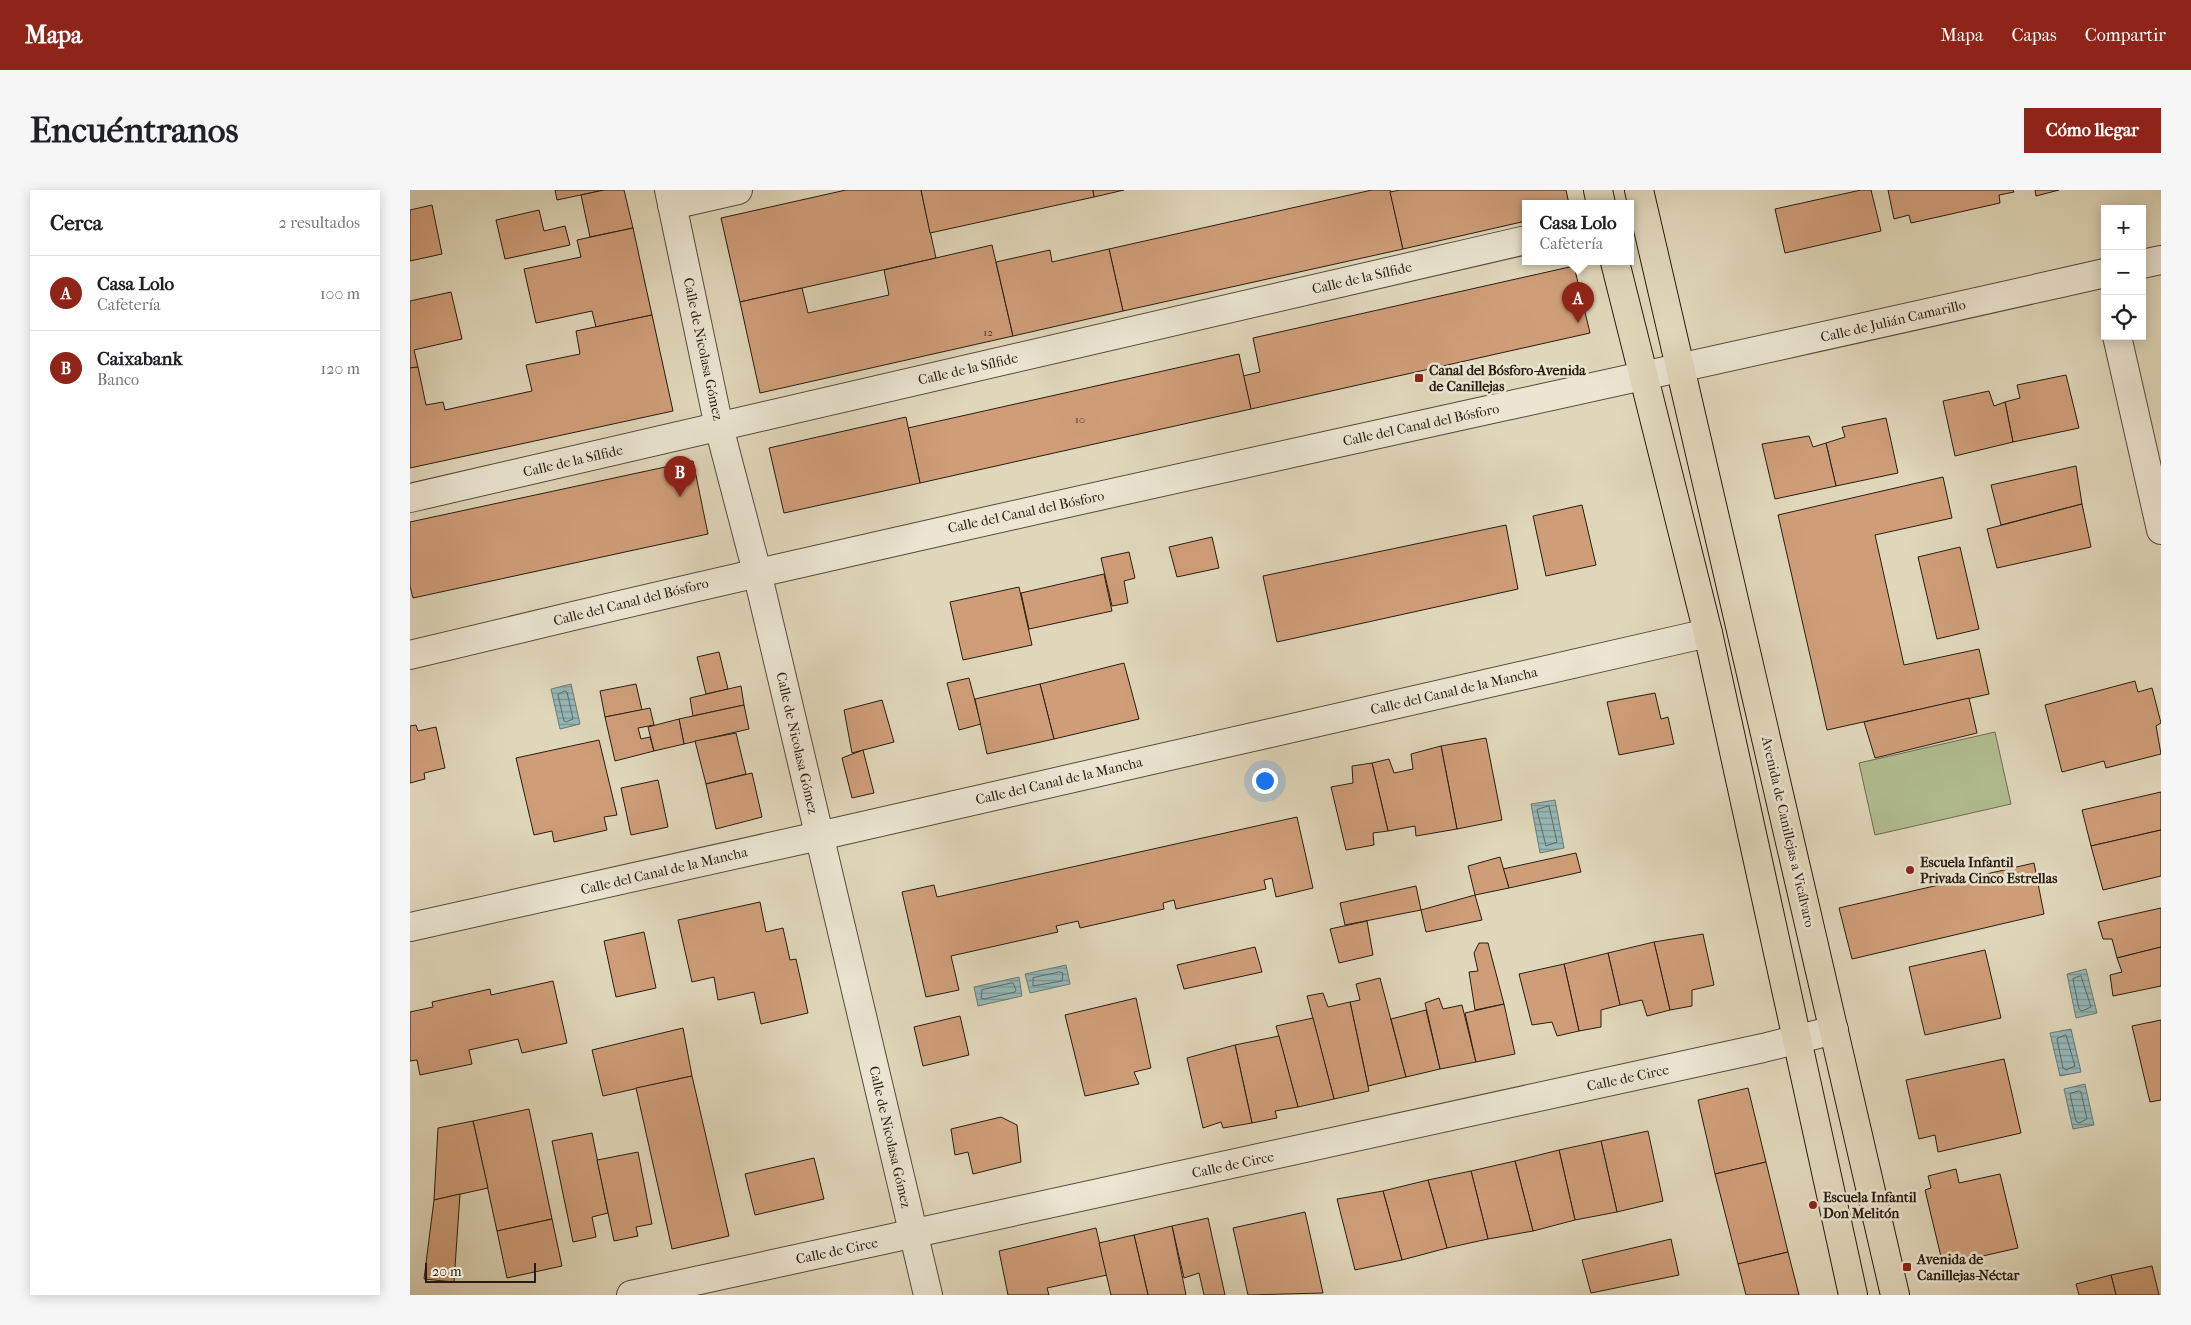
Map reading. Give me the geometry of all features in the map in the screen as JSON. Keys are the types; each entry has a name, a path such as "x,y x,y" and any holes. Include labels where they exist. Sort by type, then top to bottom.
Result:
{"main road":[{"name":"Avenida de Canillejas a Vicálvaro","path":"1639,190 1895,1295"},
{"path":"1616,265 1708,632 1854,1295"}],"street":[{"path":"671,198 738,190"},
{"name":"Calle de Nicolasa Gómez","path":"671,198 719,427 757,572 928,1295"},
{"name":"Calle de la Sílfide","path":"410,498 1522,241"},
{"path":"2146,263 2161,260"},
{"name":"Calle de Julián Camarillo","path":"1681,369 2101,275"},
{"path":"2118,340 2161,530"},
{"path":"1643,376 1681,369"},
{"name":"Calle del Canal del Bósforo","path":"410,655 757,572 1643,376"},
{"name":"Calle del Canal de la Mancha","path":"410,927 819,836 1708,632"},
{"name":"Calle de Circe","path":"631,1295 913,1235 1798,1040 1834,1030"}],"green space":[{"path":"1995,732 2011,804 1875,835 1859,763"}],"water":[{"path":"571,684 580,724 560,729 551,689"},
{"path":"1555,800 1564,848 1540,853 1531,804"},
{"path":"1066,965 1070,984 1030,993 1025,974"},
{"path":"2086,969 2097,1013 2076,1018 2067,974"},
{"path":"1019,977 1022,996 978,1006 974,987"},
{"path":"2071,1029 2081,1072 2060,1076 2050,1033"},
{"path":"2085,1084 2094,1125 2073,1129 2064,1089"}],"building":[{"path":"555,190 604,190 557,200"},
{"path":"604,190 624,190 633,228 590,237 581,195"},
{"path":"846,190 921,190 936,258 740,302 721,218"},
{"path":"921,190 1093,190 1094,197 930,233"},
{"path":"1093,190 1124,190 1094,197"},
{"path":"1372,190 1390,190 1403,249 1123,311 1109,249"},
{"path":"1400,190 1566,190 1568,200 1522,200 1522,222 1403,249 1390,192"},
{"path":"1861,190 1871,190 1881,231 1785,253 1775,209"},
{"path":"1888,190 2013,190 2014,192 1999,195 2000,203 1911,223 1909,215 1894,219"},
{"path":"2035,190 2059,190 2036,196"},
{"path":"432,205 442,254 410,261 410,210"},
{"path":"539,210 544,231 565,226 570,245 505,259 496,220"},
{"path":"633,228 652,315 596,327 592,311 536,323 524,269 581,257 577,240"},
{"path":"992,245 1013,336 760,393 740,302 802,288 808,313 889,295 884,270"},
{"path":"1109,249 1123,311 1013,336 996,262 1050,250 1052,262"},
{"path":"1574,266 1590,333 1251,409 1243,376 1260,372 1253,338"},
{"path":"451,292 462,339 414,350 418,367 410,368 410,301"},
{"path":"652,315 673,411 410,468 410,368 418,367 426,405 443,402 445,410 532,391 526,365 580,354 576,331"},
{"path":"1239,354 1251,409 920,483 908,428"},
{"path":"2066,375 2079,428 2013,442 2005,402 2020,398 2017,385"},
{"path":"1989,391 1994,406 2005,402 2013,442 1955,456 1943,401"},
{"path":"906,417 920,483 784,513 769,448"},
{"path":"1886,418 1898,473 1836,486 1826,443 1845,437 1842,427"},
{"path":"1809,436 1813,447 1826,443 1836,486 1775,499 1762,444"},
{"path":"693,461 708,534 413,598 410,586 410,522"},
{"path":"2076,466 2082,504 2001,525 1991,485"},
{"path":"1943,477 1952,518 1875,535 1904,665 1979,649 1989,694 1827,730 1778,515"},
{"path":"2082,504 2091,547 1997,568 1987,529"},
{"path":"1582,505 1596,565 1546,576 1533,516"},
{"path":"1506,525 1518,589 1277,642 1263,576"},
{"path":"1212,537 1219,568 1177,577 1169,547"},
{"path":"1960,547 1979,629 1937,639 1918,557"},
{"path":"1129,552 1135,578 1124,581 1128,603 1112,606 1101,558"},
{"path":"1104,574 1112,611 1029,629 1021,593"},
{"path":"1019,587 1032,645 963,660 950,602"},
{"path":"719,652 728,689 706,694 697,657"},
{"path":"1124,663 1139,719 1054,739 1040,684"},
{"path":"969,678 981,724 959,730 947,683"},
{"path":"2135,681 2138,692 2152,688 2161,723 2156,726 2161,754 2106,768 2104,761 2062,772 2045,705"},
{"path":"636,684 642,710 605,717 600,691"},
{"path":"1040,684 1054,739 987,754 975,699"},
{"path":"741,686 744,705 693,716 690,698"},
{"path":"1655,693 1661,719 1668,717 1674,744 1619,755 1607,702"},
{"path":"1969,698 1977,733 1875,758 1864,722"},
{"path":"882,700 894,742 852,753 844,710"},
{"path":"744,705 749,729 684,744 679,719"},
{"path":"650,708 654,725 638,728 641,739 650,737 654,751 615,761 605,717"},
{"path":"679,719 684,744 654,751 648,727"},
{"path":"416,725 418,731 436,727 445,768 424,773 425,779 410,783 410,726"},
{"path":"736,733 746,774 706,784 695,741"},
{"path":"1486,738 1502,820 1457,829 1441,746"},
{"path":"599,740 617,815 604,817 607,830 554,842 552,831 534,835 516,758"},
{"path":"1441,746 1457,829 1416,836 1415,826 1388,831 1372,763 1389,759 1394,773 1413,769 1411,754"},
{"path":"863,750 874,793 852,798 842,758"},
{"path":"1372,763 1388,831 1373,833 1374,845 1346,850 1331,787 1353,783 1352,766"},
{"path":"752,773 762,817 716,829 706,784"},
{"path":"658,780 668,827 631,835 621,788"},
{"path":"2161,792 2161,830 2091,846 2082,810"},
{"path":"1297,817 1313,888 1276,897 1272,878 1264,880 1266,889 1176,909 1174,900 1163,903 1164,909 1080,928 1078,921 1056,926 1058,932 951,956 959,990 926,997 902,892 934,885 937,897"},
{"path":"2161,830 2161,876 2103,890 2091,846"},
{"path":"1576,853 1581,872 1509,888 1503,869"},
{"path":"1500,857 1509,888 1475,895 1468,866"},
{"path":"2034,863 2044,914 1852,959 1839,908"},
{"path":"1416,886 1421,910 1345,925 1340,903"},
{"path":"1475,895 1482,920 1426,932 1421,910"},
{"path":"760,902 766,932 783,928 790,960 796,959 808,1013 761,1024 754,992 718,1000 714,977 692,982 678,920"},
{"path":"2161,908 2161,947 2117,958 2112,939 2103,939 2098,922"},
{"path":"1367,921 1373,955 1339,963 1330,929"},
{"path":"644,932 656,988 616,997 604,941"},
{"path":"1703,934 1714,985 1692,990 1692,1006 1670,1010 1654,942"},
{"path":"1654,942 1670,1010 1647,1016 1642,1000 1620,1005 1608,953"},
{"path":"1479,943 1488,943 1504,1004 1475,1010 1469,972 1478,971 1474,953"},
{"path":"1255,947 1262,972 1184,989 1177,965"},
{"path":"2161,947 2161,986 2113,996 2110,975 2122,972 2117,958"},
{"path":"1985,950 2001,1018 1925,1035 1909,967"},
{"path":"1608,953 1620,1005 1601,1010 1601,1027 1579,1031 1564,964"},
{"path":"1564,964 1579,1031 1557,1036 1552,1022 1532,1025 1519,974"},
{"path":"1380,978 1406,1077 1368,1086 1350,1002 1360,1000 1356,984"},
{"path":"553,981 567,1043 522,1053 518,1039 469,1050 472,1064 420,1075 417,1060 410,1061 410,1012 433,1007 432,1002 490,989 491,995"},
{"path":"1323,993 1328,1007 1350,1002 1369,1091 1334,1099 1307,996"},
{"path":"1136,998 1151,1068 1134,1072 1139,1084 1085,1096 1065,1015"},
{"path":"1439,998 1443,1009 1462,1005 1476,1062 1440,1069 1425,1003"},
{"path":"1504,1004 1515,1054 1476,1062 1465,1013"},
{"path":"1426,1010 1440,1069 1406,1077 1391,1019"},
{"path":"960,1016 969,1055 923,1066 914,1027"},
{"path":"1313,1018 1334,1099 1298,1107 1276,1026"},
{"path":"2161,1020 2161,1100 2150,1102 2132,1026"},
{"path":"683,1028 692,1076 603,1096 592,1050"},
{"path":"1279,1036 1298,1107 1275,1111 1277,1118 1252,1123 1235,1045"},
{"path":"1235,1045 1252,1123 1223,1128 1221,1122 1203,1128 1187,1058"},
{"path":"2004,1059 2021,1133 1938,1152 1935,1135 1919,1139 1906,1080"},
{"path":"692,1076 729,1236 672,1249 636,1088"},
{"path":"1748,1088 1766,1162 1715,1174 1698,1100"},
{"path":"529,1109 552,1219 497,1231 473,1121"},
{"path":"1001,1117 1017,1125 1021,1162 973,1174 968,1152 955,1155 951,1129"},
{"path":"473,1121 488,1188 434,1200 438,1128"},
{"path":"1648,1131 1663,1201 1617,1212 1601,1141"},
{"path":"592,1133 608,1213 592,1217 596,1237 573,1242 552,1141"},
{"path":"1601,1141 1617,1212 1575,1220 1559,1150"},
{"path":"1559,1150 1575,1220 1533,1231 1515,1161"},
{"path":"638,1152 652,1224 636,1227 638,1236 614,1241 597,1160"},
{"path":"814,1158 824,1199 755,1215 745,1174"},
{"path":"1515,1161 1533,1231 1488,1239 1471,1171"},
{"path":"1766,1162 1788,1252 1738,1264 1715,1174"},
{"path":"1956,1169 1959,1183 2000,1174 2018,1248 1943,1265 1925,1190 1931,1188 1928,1176"},
{"path":"1471,1171 1488,1239 1447,1248 1428,1180"},
{"path":"1428,1180 1447,1248 1402,1260 1383,1191"},
{"path":"1383,1191 1402,1260 1355,1270 1337,1199"},
{"path":"460,1194 454,1282 424,1279 434,1200"},
{"path":"1305,1212 1323,1293 1248,1295 1233,1228"},
{"path":"1208,1218 1225,1295 1204,1295 1199,1273 1184,1278 1172,1226"},
{"path":"552,1219 562,1266 507,1278 497,1231"},
{"path":"1172,1226 1186,1295 1148,1295 1134,1235"},
{"path":"1096,1228 1107,1275 1047,1288 1049,1295 1008,1295 999,1251"},
{"path":"1134,1235 1148,1295 1111,1295 1099,1243"},
{"path":"1671,1239 1679,1275 1591,1293 1582,1260"},
{"path":"1788,1252 1799,1295 1746,1295 1738,1264"},
{"path":"2152,1266 2159,1295 2116,1295 2111,1275"},
{"path":"2111,1275 2116,1295 2079,1295 2076,1284"}],"place":[{"name":"Casa Lolo","path":"1578,323"},
{"name":"Canal del Bósforo-Avenida de Canillejas","path":"1419,378"},
{"name":"Caixabank","path":"680,497"},
{"name":"Escuela Infantil Privada Cinco Estrellas","path":"1910,870"},
{"name":"Escuela Infantil Don Melitón","path":"1813,1205"},
{"name":"Avenida de Canillejas-Néctar","path":"1907,1267"}]}
